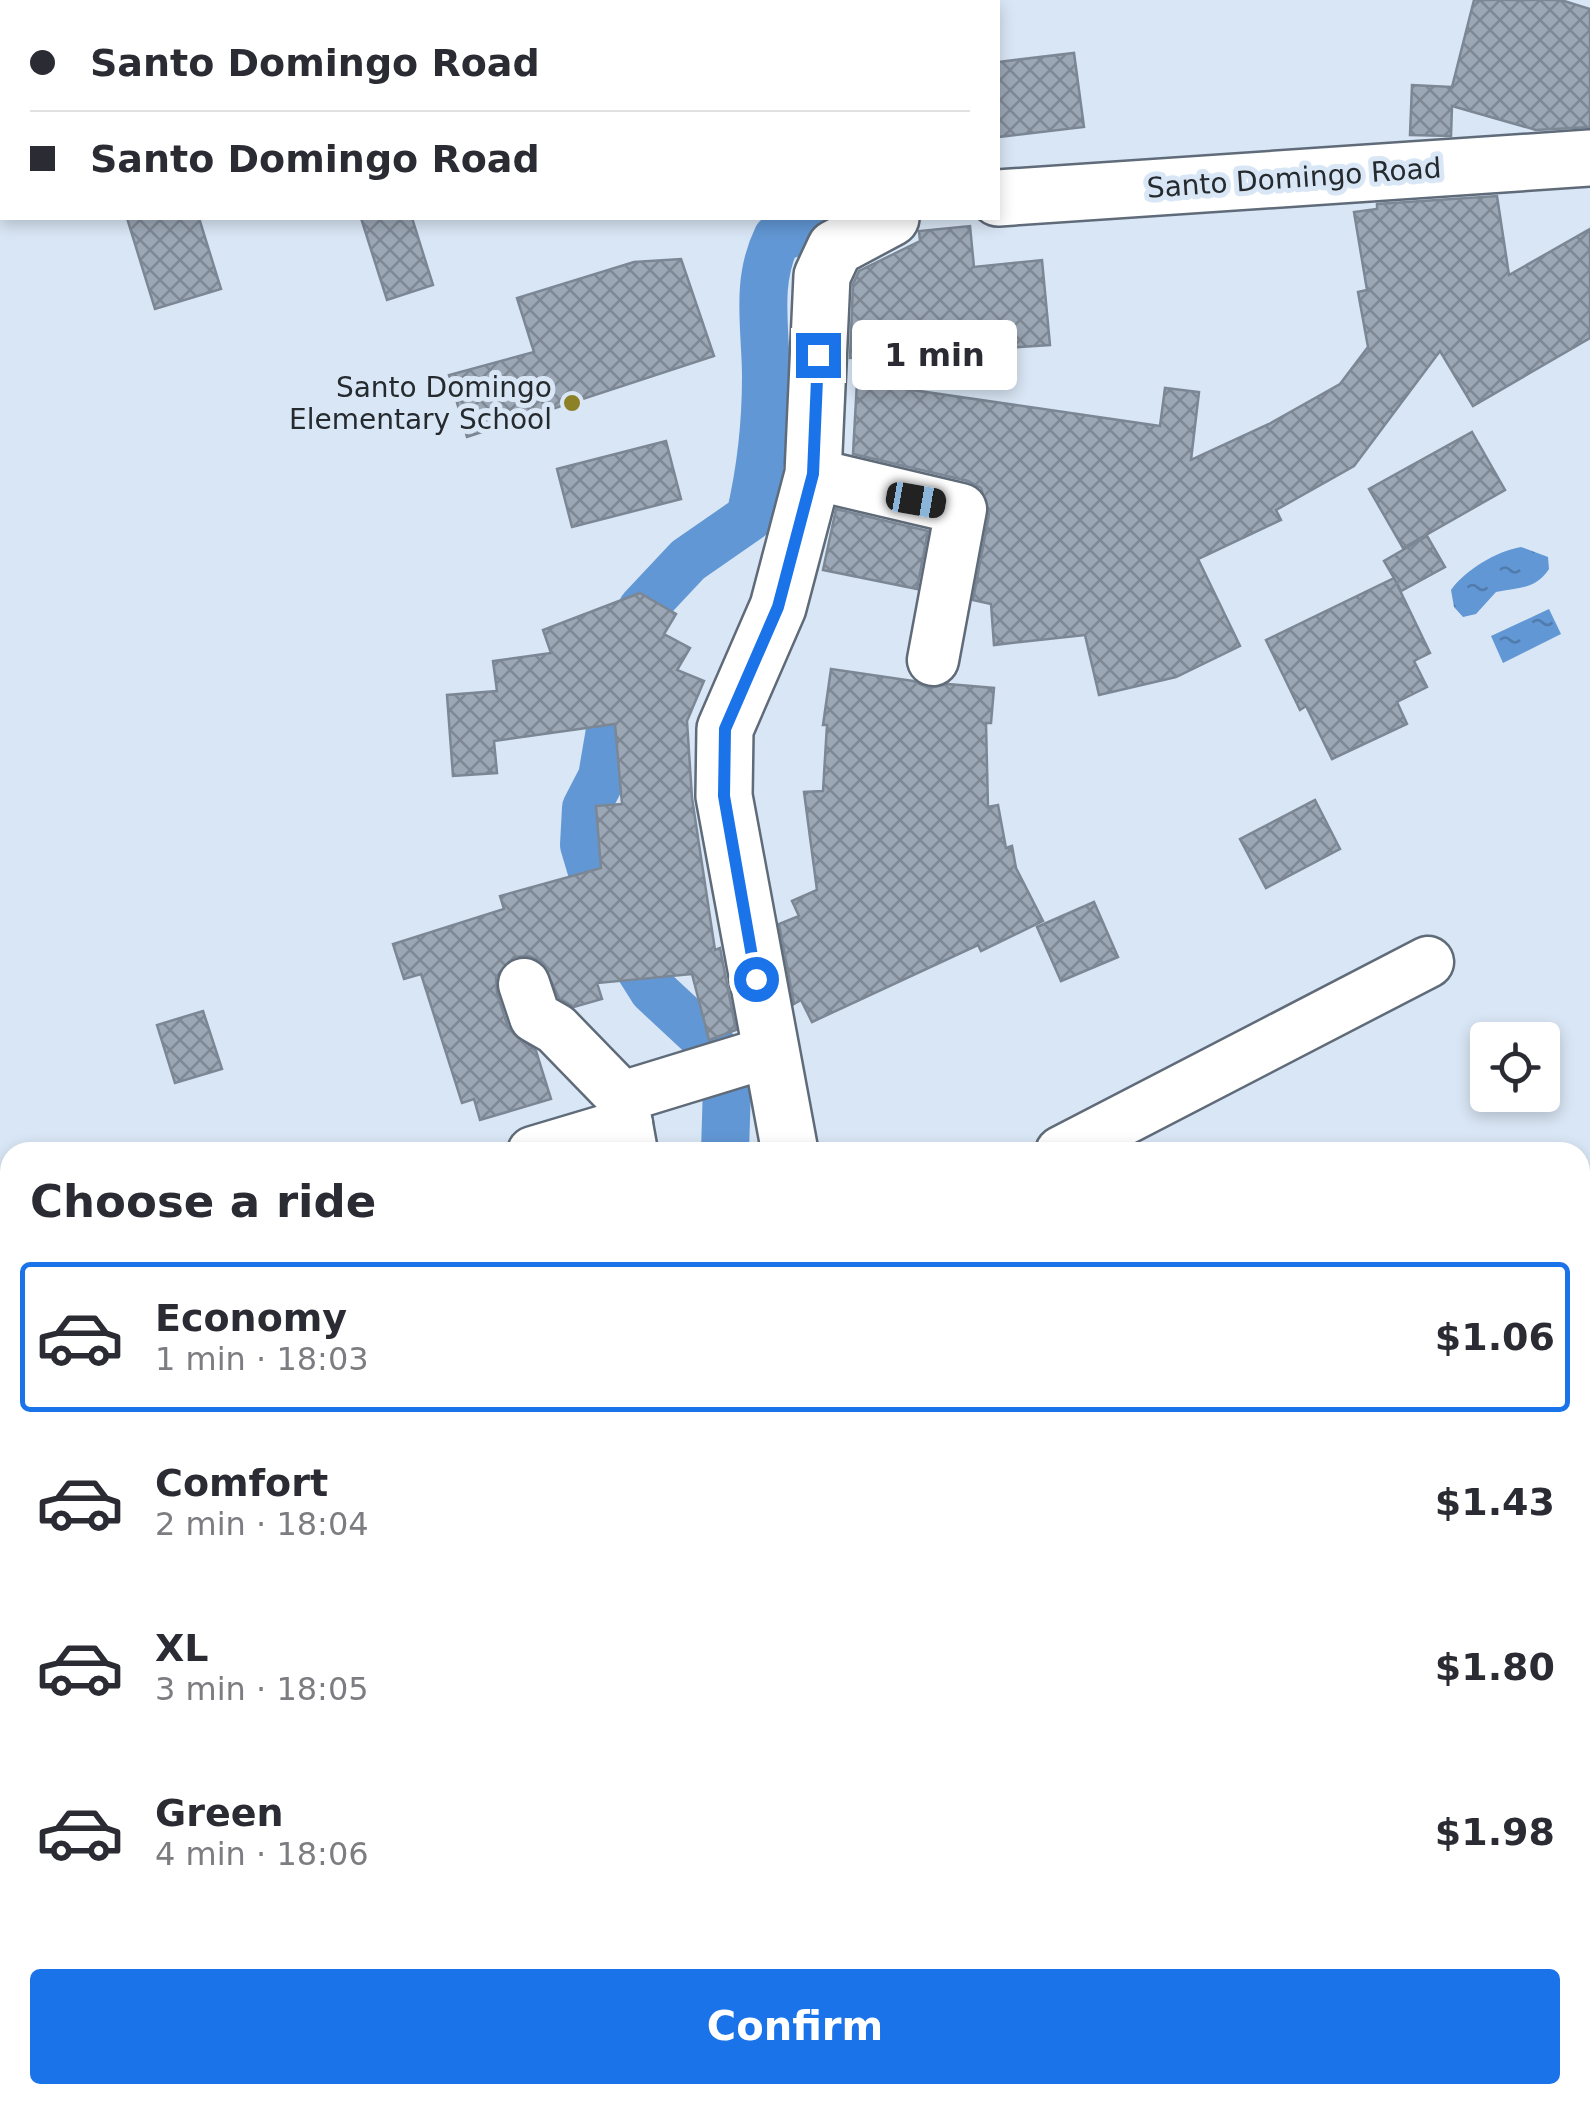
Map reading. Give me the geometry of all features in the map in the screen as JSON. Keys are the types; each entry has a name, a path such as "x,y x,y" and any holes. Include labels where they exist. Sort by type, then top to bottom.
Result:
{"street":[{"name":"Santo Domingo Road","path":"1000,198 1590,158"},
{"path":"784,1142 736,1062 724,796 725,729 778,607 813,474 822,276 835,248 887,220"},
{"path":"813,474 961,508 933,660"},
{"path":"1080,1142 1428,962"},
{"path":"524,984 535,1017 556,1028 627,1125"},
{"path":"568,1142 627,1125 736,1062"}],"water":[{"path":"1521,547 1548,557 1549,569 1544,576 1526,586 1496,592 1476,614 1463,617 1454,607 1451,590 1482,562"},
{"path":"1549,609 1561,634 1503,663 1491,636"}],"building":[{"path":"1474,0 1561,0 1590,9 1590,127 1536,130 1452,106 1451,136 1410,135 1412,85 1452,87"},
{"path":"1074,53 1084,127 1000,137 1000,62"},
{"path":"1497,196 1509,275 1590,229 1590,338 1473,406 1440,351 1354,466 1276,510 1281,520 1198,559 1240,646 1176,677 1099,695 1085,635 994,645 991,604 973,600 989,514 981,488 968,481 853,454 857,382 1160,426 1165,388 1199,392 1191,460 1269,424 1340,384 1368,347 1358,292 1367,290 1354,212 1377,209 1377,204"},
{"path":"128,220 200,220 221,289 155,309"},
{"path":"362,220 413,220 433,285 387,300"},
{"path":"970,226 974,267 1042,260 1050,345 850,358 853,284 859,271 920,241 919,231"},
{"path":"681,259 714,356 467,437 449,375 534,352 517,298 634,262"},
{"path":"1472,432 1505,490 1403,548 1369,489"},
{"path":"666,441 681,499 572,527 557,469"},
{"path":"836,509 928,531 917,589 823,570"},
{"path":"1427,536 1445,567 1401,591 1384,561"},
{"path":"1394,578 1430,653 1414,661 1427,687 1397,702 1407,724 1332,759 1306,706 1300,710 1266,640"},
{"path":"640,593 676,614 664,634 690,648 677,670 704,681 687,721 692,798 715,950 720,948 736,1030 709,1040 692,974 597,983 602,999 574,1007 559,998 542,962 529,956 514,957 496,977 497,993 508,1027 536,1051 551,1099 480,1120 474,1099 462,1103 421,974 404,979 393,944 504,909 500,896 601,868 596,806 622,804 615,724 494,741 497,773 453,776 447,695 497,691 493,661 551,653 543,630"},
{"path":"831,669 913,681 929,688 948,684 994,688 991,723 986,723 988,807 998,805 1006,848 1012,846 1016,868 1043,921 981,951 978,945 812,1022 801,1000 794,1004 779,924 799,916 792,901 817,890 804,792 823,791 827,725 823,725"},
{"path":"1315,800 1340,849 1266,888 1240,839"},
{"path":"1094,902 1118,957 1061,981 1037,927"},
{"path":"203,1011 222,1069 175,1083 157,1025"}],"waterway":[{"path":"725,1142 727,1085 711,1044 653,990 604,912 584,845 586,808 602,777 616,695 642,609 688,560 750,517 765,413 764,289 777,238 836,220"}],"place":[{"name":"Santo Domingo Elementary School","path":"572,403"}],"route":[{"path":"756,979 724,796 725,729 778,607 813,474 818,355"}]}
